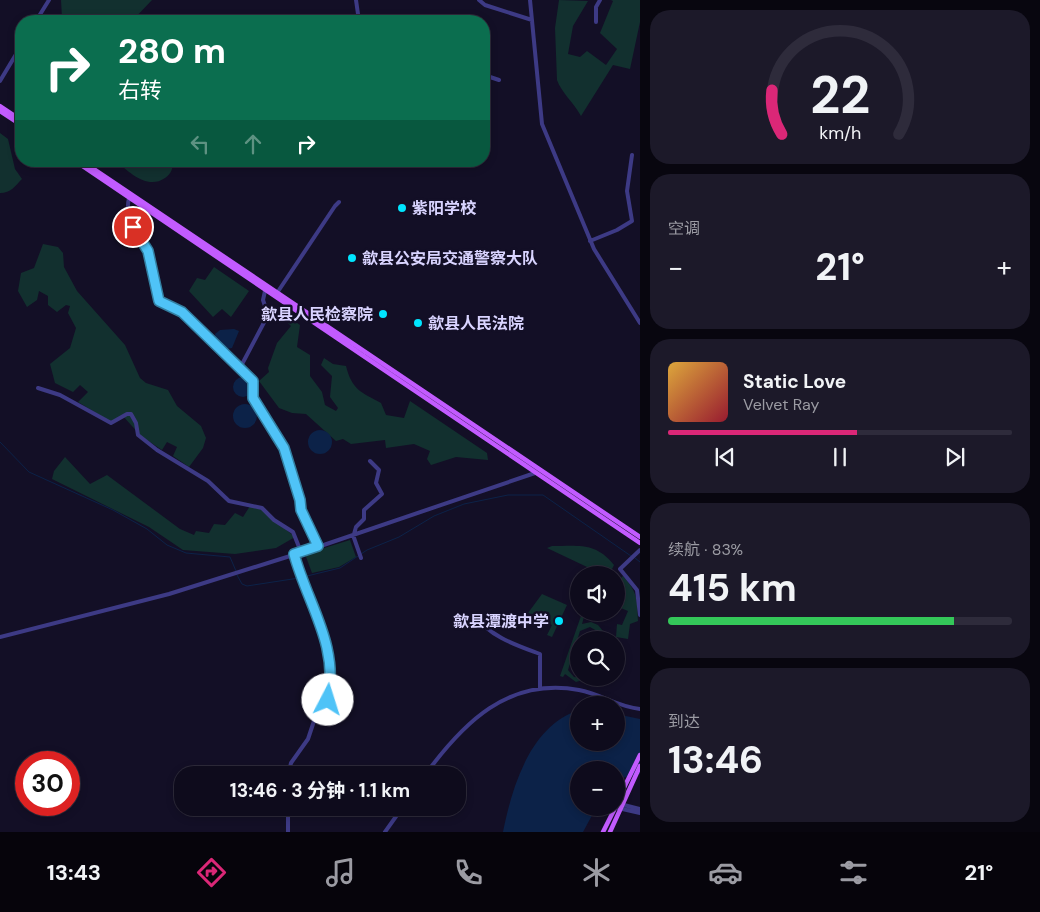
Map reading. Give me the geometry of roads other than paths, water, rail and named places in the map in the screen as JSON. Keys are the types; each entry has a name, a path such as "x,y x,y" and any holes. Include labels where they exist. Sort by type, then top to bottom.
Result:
{"main road":[{"path":"0,106 15,116"},
{"path":"0,111 15,121"},
{"path":"84,167 640,543"},
{"path":"91,167 640,538"},
{"path":"626,790 640,755"},
{"path":"626,790 640,766"},
{"path":"602,832 612,816"},
{"path":"610,832 615,816"}],"street":[{"path":"40,15 49,0"},
{"path":"356,0 358,15"},
{"path":"479,0 485,5 532,20"},
{"path":"530,0 542,124 590,242 606,271 640,323"},
{"path":"596,22 596,6 600,0"},
{"path":"0,81 15,56"},
{"path":"490,76 499,80"},
{"path":"590,242 632,221 627,191 632,155"},
{"path":"129,198 128,212 134,230 148,251 159,301 182,312 253,381 254,400 284,448 300,500 301,510 318,546"},
{"path":"277,294 334,206 339,202"},
{"path":"240,368 268,315 263,300 266,291"},
{"path":"38,388 60,395 111,423 127,414 131,414 136,423 138,435 208,481 229,501 262,508 274,520 293,532 301,552"},
{"path":"360,558 353,535 355,528 364,518 364,510 382,494 376,483 379,470 370,461"},
{"path":"0,636 169,594 353,535 535,473"},
{"path":"639,551 620,568 637,590 640,615"},
{"path":"290,766 308,740 314,721 326,703 330,667 328,648 301,581 294,554"},
{"path":"475,615 484,627 508,642 540,654 540,688"},
{"path":"432,766 443,751 479,714 510,698 540,688 562,688 587,692 619,706 640,709"},
{"path":"625,807 640,809"},
{"path":"625,808 640,813"},
{"path":"288,816 288,832"},
{"path":"385,832 396,816"}],"water":[{"path":"234,329 239,331 232,348 226,349 216,340 215,334 220,330"},
{"path":"243,377 250,380 253,387 250,394 243,397 236,394 233,387 236,380"},
{"path":"245,404 250,405 256,411 256,421 250,427 245,428 240,427 234,421 233,416 234,411 240,405"},
{"path":"320,430 328,434 332,442 328,450 320,454 312,450 308,442 312,434"},
{"path":"570,714 570,751 625,751 625,716 640,719 640,774 625,777 625,761 570,761 570,816 592,816 583,832 503,832 512,796 526,760 548,729"}],"waterway":[{"path":"0,442 29,472 113,510 147,529 167,545 186,553 230,557 236,571"},
{"path":"303,577 340,568 367,550 399,537 434,516 464,504 508,495 543,495 631,556"},
{"path":"635,558 640,562"},
{"path":"237,575 242,584 247,586 299,578"}],"place":[{"name":"紫阳学校","path":"402,208"},
{"name":"歙县公安局交通警察大队","path":"352,258"},
{"name":"歙县人民检察院","path":"383,314"},
{"name":"歙县人民法院","path":"418,323"},
{"name":"歙县潭渡中学","path":"559,621"}]}
